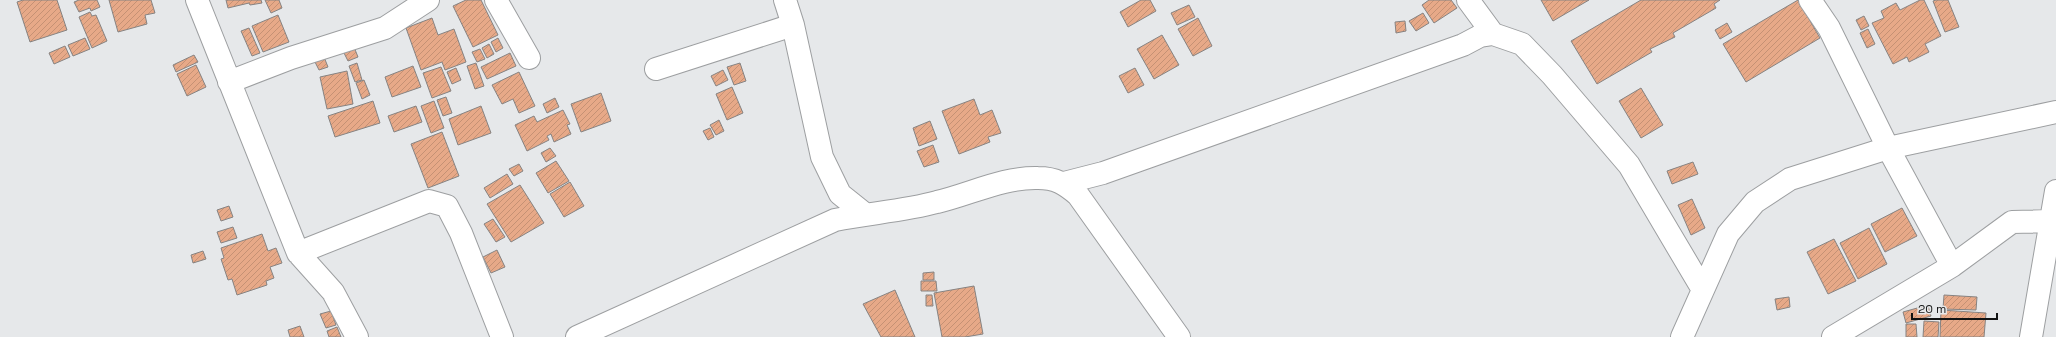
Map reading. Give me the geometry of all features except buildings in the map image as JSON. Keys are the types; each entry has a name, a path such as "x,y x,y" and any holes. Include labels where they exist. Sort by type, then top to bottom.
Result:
{"street":[{"path":"197,0 228,82 298,253 333,292 357,337"},
{"path":"228,82 291,58 385,28 428,0"},
{"path":"496,0 529,58"},
{"path":"785,0 793,25 822,157 840,194 865,214"},
{"path":"1468,0 1494,34"},
{"path":"1810,0 1829,28 1888,148 1952,266"},
{"path":"656,69 793,25"},
{"path":"577,337 836,220 931,204 1017,179 1039,178 1064,183 1103,173 1463,46 1480,36 1494,34 1522,44 1552,75 1629,165 1703,290"},
{"path":"1682,337 1728,234 1756,202 1790,179 1888,148 2056,112"},
{"path":"1064,183 1078,195 1179,337"},
{"path":"2031,337 2056,191"},
{"path":"298,253 429,201 447,206 461,233 502,337"},
{"path":"1832,337 1952,266 2012,222 2050,221"}]}
